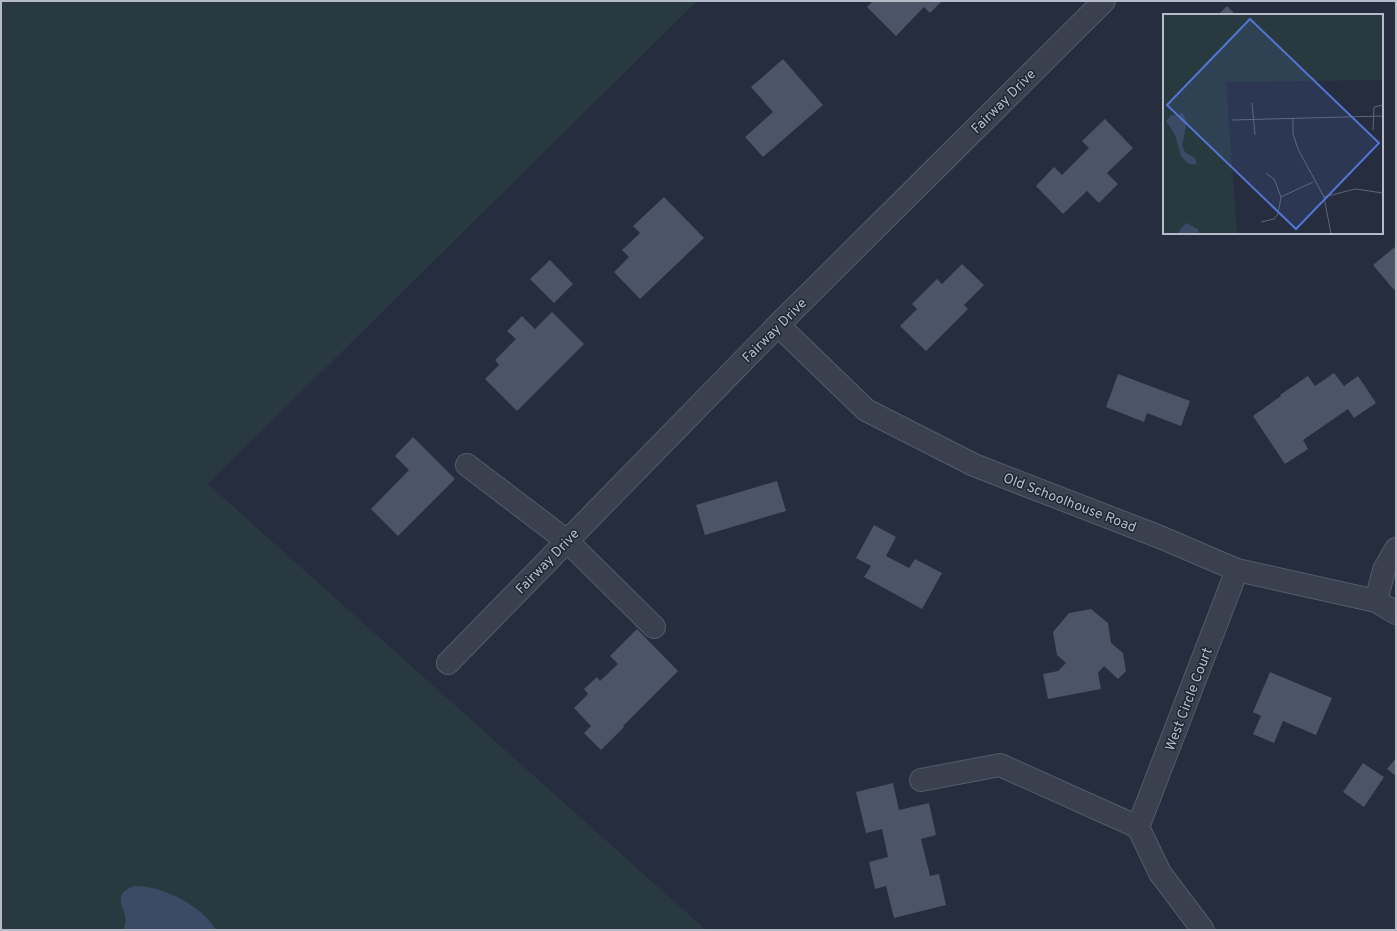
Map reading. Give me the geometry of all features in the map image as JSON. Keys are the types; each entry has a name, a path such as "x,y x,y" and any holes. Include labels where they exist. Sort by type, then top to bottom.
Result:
{"street":[{"name":"Fairway Drive","path":"448,663 778,325 1104,1"},
{"name":"Old Schoolhouse Road","path":"778,325 866,410 974,465 1160,537 1237,570 1376,601 1396,613"},
{"path":"467,465 567,541 654,627"},
{"path":"1376,601 1384,570 1396,549"},
{"name":"West Circle Court","path":"1138,827 1237,570"},
{"path":"921,780 1000,765 1138,827 1160,872 1203,930"}],"shaded area":[{"path":"1,1 697,1 208,484 706,930 1,930"}],"water":[{"path":"134,886 156,889 180,899 202,913 216,930 123,930 125,917 121,900 122,895 126,890"}],"building":[{"path":"873,1 942,1 930,13 924,7 896,36 867,7"},
{"path":"1227,6 1235,14 1219,14"},
{"path":"783,59 823,105 763,157 745,137 773,112 751,87"},
{"path":"1105,119 1133,148 1107,173 1118,184 1099,203 1087,191 1063,214 1036,186 1054,167 1062,175 1089,148 1082,141"},
{"path":"664,197 704,238 640,299 614,272 629,257 622,250 640,233 633,226"},
{"path":"1396,246 1396,288 1394,290 1373,265"},
{"path":"550,260 573,284 554,303 530,279"},
{"path":"962,264 984,285 964,305 968,309 926,351 900,326 917,309 912,304 937,279 942,284"},
{"path":"552,312 584,344 517,411 485,379 499,365 495,360 516,339 507,331 522,316 535,329"},
{"path":"1334,373 1344,386 1358,376 1376,403 1354,418 1348,409 1303,440 1308,449 1285,464 1253,416 1308,376 1315,386"},
{"path":"1118,374 1190,401 1181,426 1147,413 1144,422 1106,407"},
{"path":"413,437 455,479 398,536 371,509 409,470 395,456"},
{"path":"777,481 786,511 705,535 696,505"},
{"path":"874,525 896,537 886,556 909,568 915,559 942,573 922,609 864,577 871,566 856,558"},
{"path":"1091,609 1108,623 1111,643 1123,653 1126,671 1118,679 1104,666 1098,673 1101,689 1048,699 1043,674 1058,671 1066,663 1057,655 1053,632 1069,613"},
{"path":"637,629 678,671 601,750 584,733 591,726 574,708 588,694 584,689 597,677 600,681 618,664 610,656"},
{"path":"1270,672 1332,698 1316,735 1283,721 1274,743 1253,734 1261,716 1253,712"},
{"path":"1396,758 1396,776 1387,769"},
{"path":"1363,763 1384,777 1364,807 1343,792"},
{"path":"893,783 899,810 929,803 936,835 921,839 930,876 939,874 946,905 894,918 886,886 875,889 869,862 888,857 882,829 866,833 856,792"}]}
